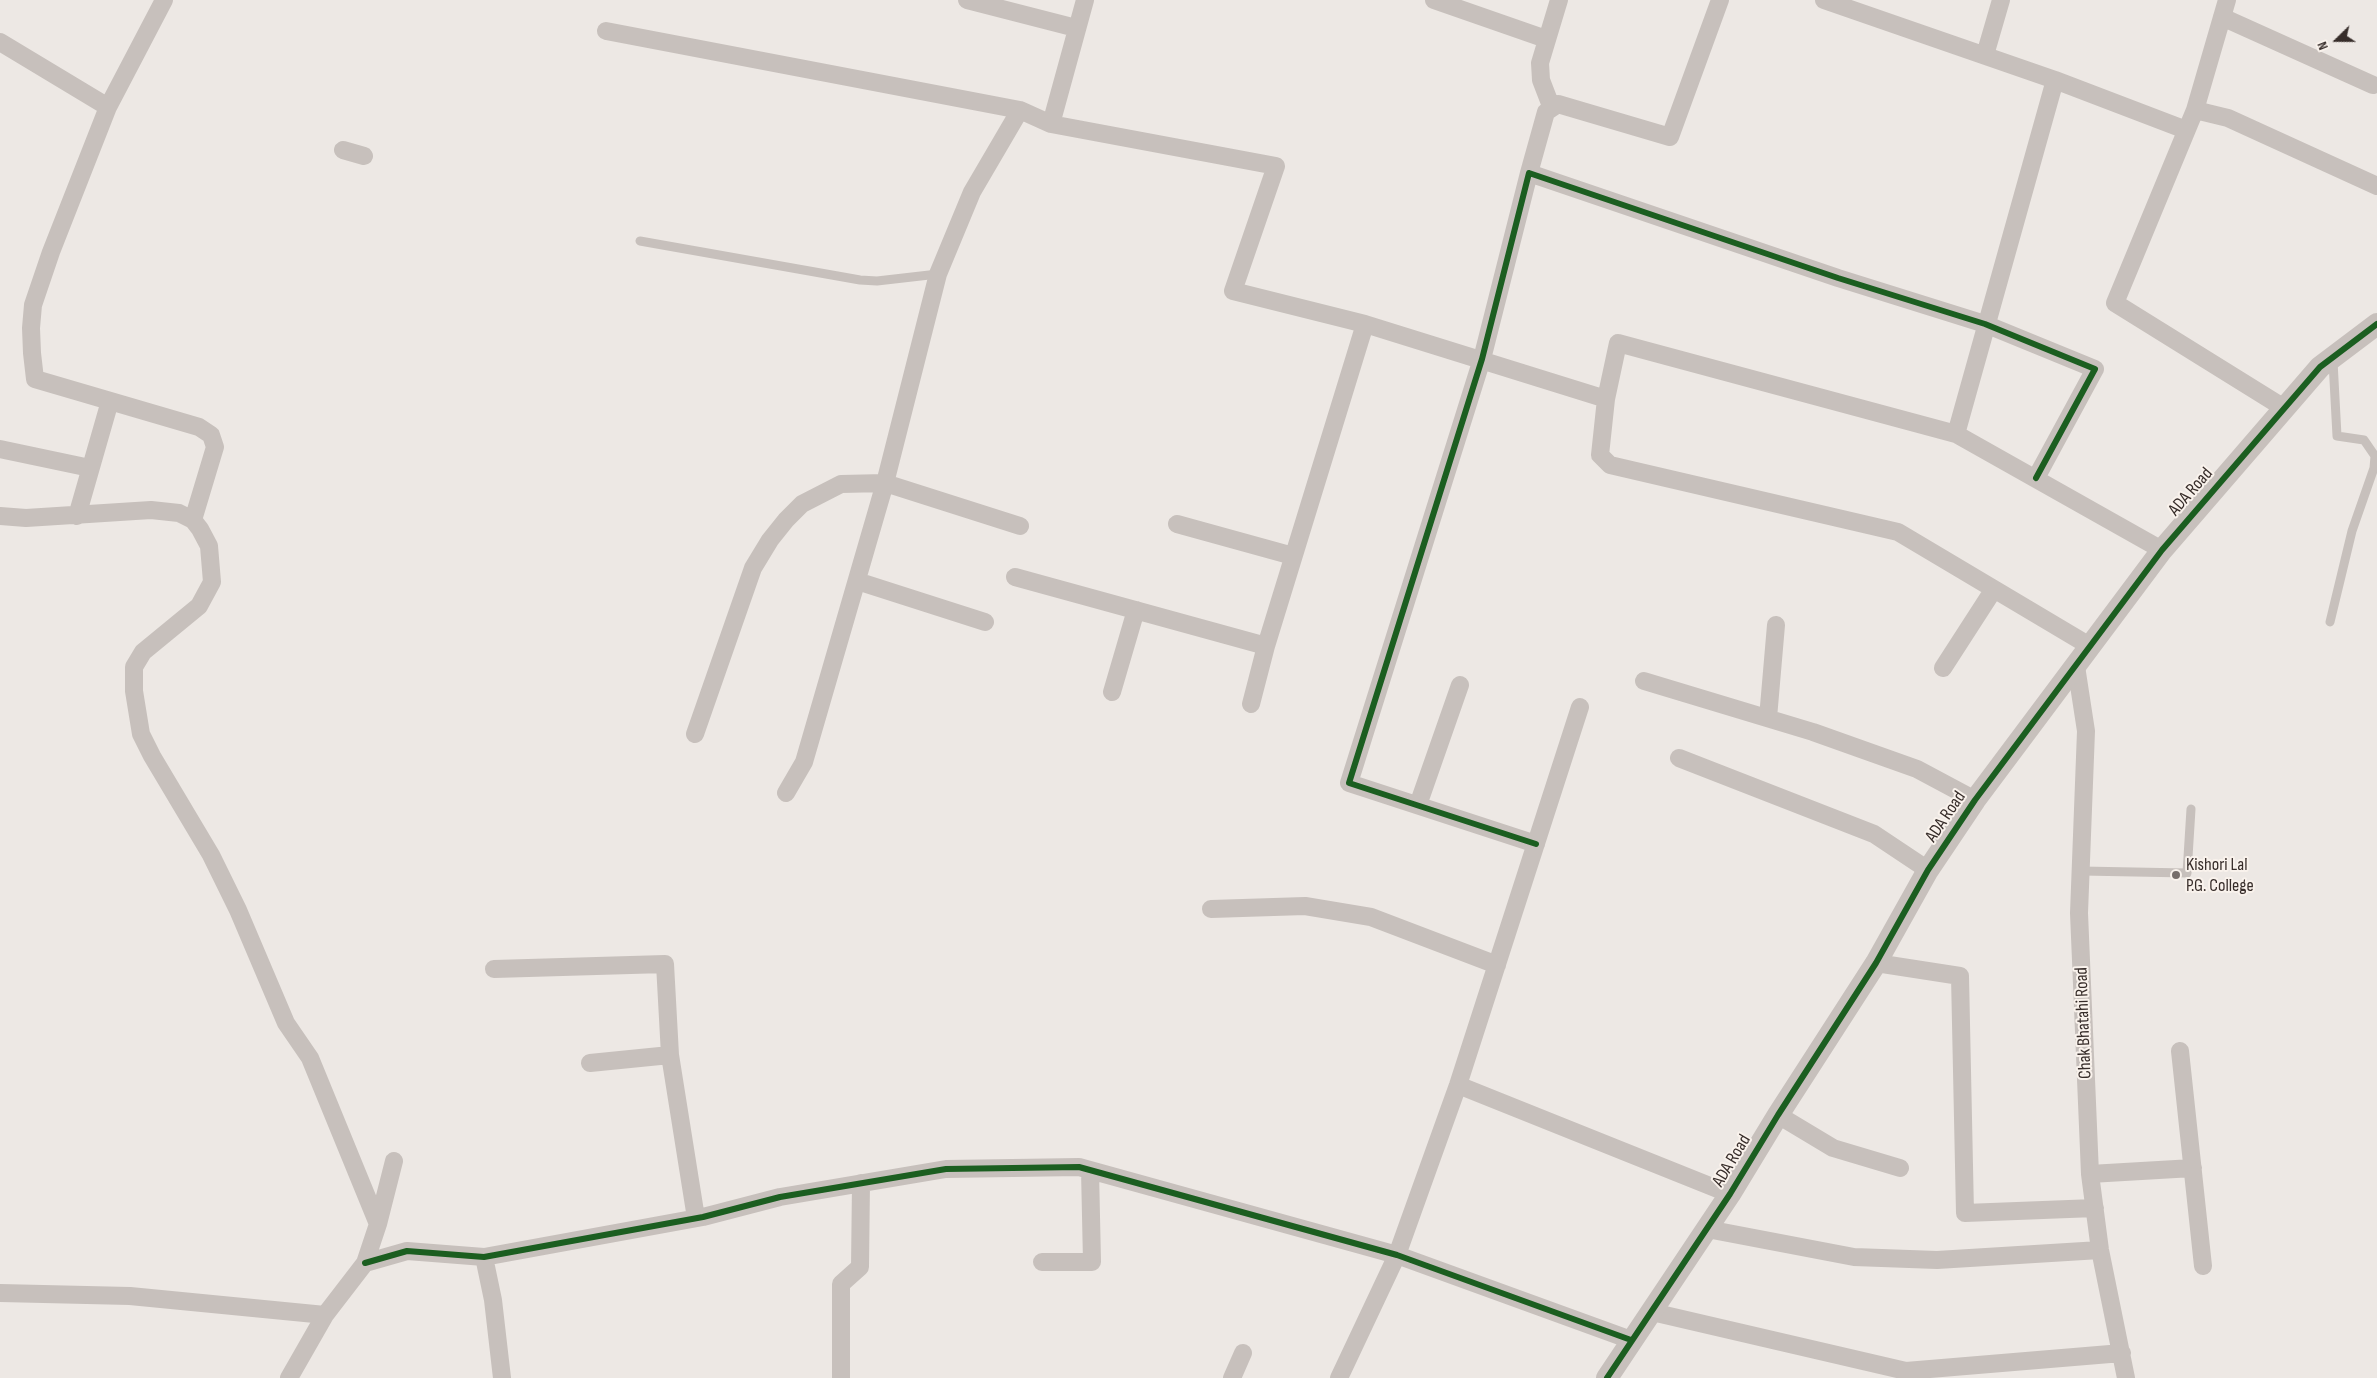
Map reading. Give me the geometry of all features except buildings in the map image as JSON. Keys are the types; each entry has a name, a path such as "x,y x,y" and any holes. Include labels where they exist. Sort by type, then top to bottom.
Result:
{"street":[{"path":"164,0 108,107 51,252 33,305 31,328 35,379 199,428 211,435 215,447 193,520"},
{"path":"967,0 1076,28"},
{"path":"1051,124 1085,0"},
{"path":"1434,0 1546,38"},
{"path":"1551,106 1540,73 1540,63 1559,0"},
{"path":"1536,844 1349,782 1482,359 1546,112 1551,106 1558,104 1670,137 1720,0"},
{"path":"1824,0 2055,80 2186,130"},
{"path":"1984,55 2001,0"},
{"path":"2284,408 2115,303 2195,110 2225,8 2373,84"},
{"path":"606,31 1020,110 1051,124 1276,166 1233,291 1365,324 1606,399"},
{"path":"0,42 108,107"},
{"path":"1956,434 2055,80"},
{"path":"786,793 804,762 885,483 938,274 972,192 1020,110"},
{"path":"2195,110 2228,118 2377,186"},
{"path":"343,150 364,156"},
{"path":"1529,173 1838,278 1986,324 2095,369 2036,478"},
{"path":"1252,704 1266,646 1365,324"},
{"name":"ADA Road","path":"1607,1378 1730,1194 1778,1114 1876,962 1928,870 1975,800 2076,666 2088,645 2162,550 2320,367 2377,324"},
{"path":"2088,645 1898,532 1610,464 1600,455 1606,399 1618,343 1956,434 2162,550"},
{"path":"77,516 110,401"},
{"path":"0,449 90,468"},
{"path":"695,734 753,568 770,540 802,504 841,484 885,483 1020,526"},
{"path":"0,516 26,518 77,516 126,510 179,513 193,520 208,546 212,582 199,606 143,652 134,667 134,691 141,734 211,855 238,910 286,1024 310,1058 378,1224"},
{"path":"1177,524 1293,556"},
{"path":"1015,577 1266,646"},
{"path":"856,581 985,622"},
{"path":"1944,668 1994,589"},
{"path":"1112,692 1136,610"},
{"path":"1768,718 1776,625"},
{"name":"Chak Bhatahi Road","path":"2076,666 2086,732 2079,913 2090,1174 2100,1250 2126,1378"},
{"path":"1644,681 1813,732 1917,769 1975,800"},
{"path":"1418,805 1460,685"},
{"path":"1339,1378 1397,1255 1458,1085 1580,707"},
{"path":"1679,758 1874,834 1928,870"},
{"path":"1211,909 1305,906 1371,917 1497,965"},
{"path":"1876,962 1960,976 1965,1213 2095,1208"},
{"path":"494,969 665,964 670,1055 696,1218"},
{"path":"2180,1051 2203,1266"},
{"path":"590,1063 670,1055"},
{"path":"1458,1085 1730,1194"},
{"path":"1778,1114 1833,1148 1900,1168"},
{"path":"289,1378 325,1315 365,1263 378,1224 394,1161"},
{"path":"365,1263 406,1251 484,1257 696,1218 780,1197 946,1169 1079,1167 1397,1255 1631,1340"},
{"path":"2090,1174 2193,1168"},
{"path":"1042,1262 1092,1262 1090,1170"},
{"path":"841,1378 841,1284 860,1267 861,1183"},
{"path":"1707,1229 1854,1257 1936,1260 2100,1250"},
{"path":"484,1257 493,1300 502,1378"},
{"path":"0,1293 130,1296 325,1315"},
{"path":"1652,1312 1906,1371 2122,1354"},
{"path":"1232,1378 1243,1353"}],"lane":[{"path":"640,241 860,280 877,281 938,274"},
{"path":"2330,622 2352,531 2374,468 2375,456 2364,440 2337,436 2333,357"},
{"path":"2082,871 2187,873 2191,810"}],"cycle path":[{"path":"1536,844 1349,783 1482,359 1529,173 1838,278 1985,324 2095,369 2036,478"},
{"path":"1607,1378 1730,1194 1778,1115 1876,963 1928,870 1975,800 2162,550 2320,367 2377,324"},
{"path":"365,1263 407,1251 484,1257 703,1217 780,1197 946,1169 1079,1167 1397,1255 1631,1340"}],"place":[{"name":"Kishori Lal P.G. College","path":"2176,875"}]}
